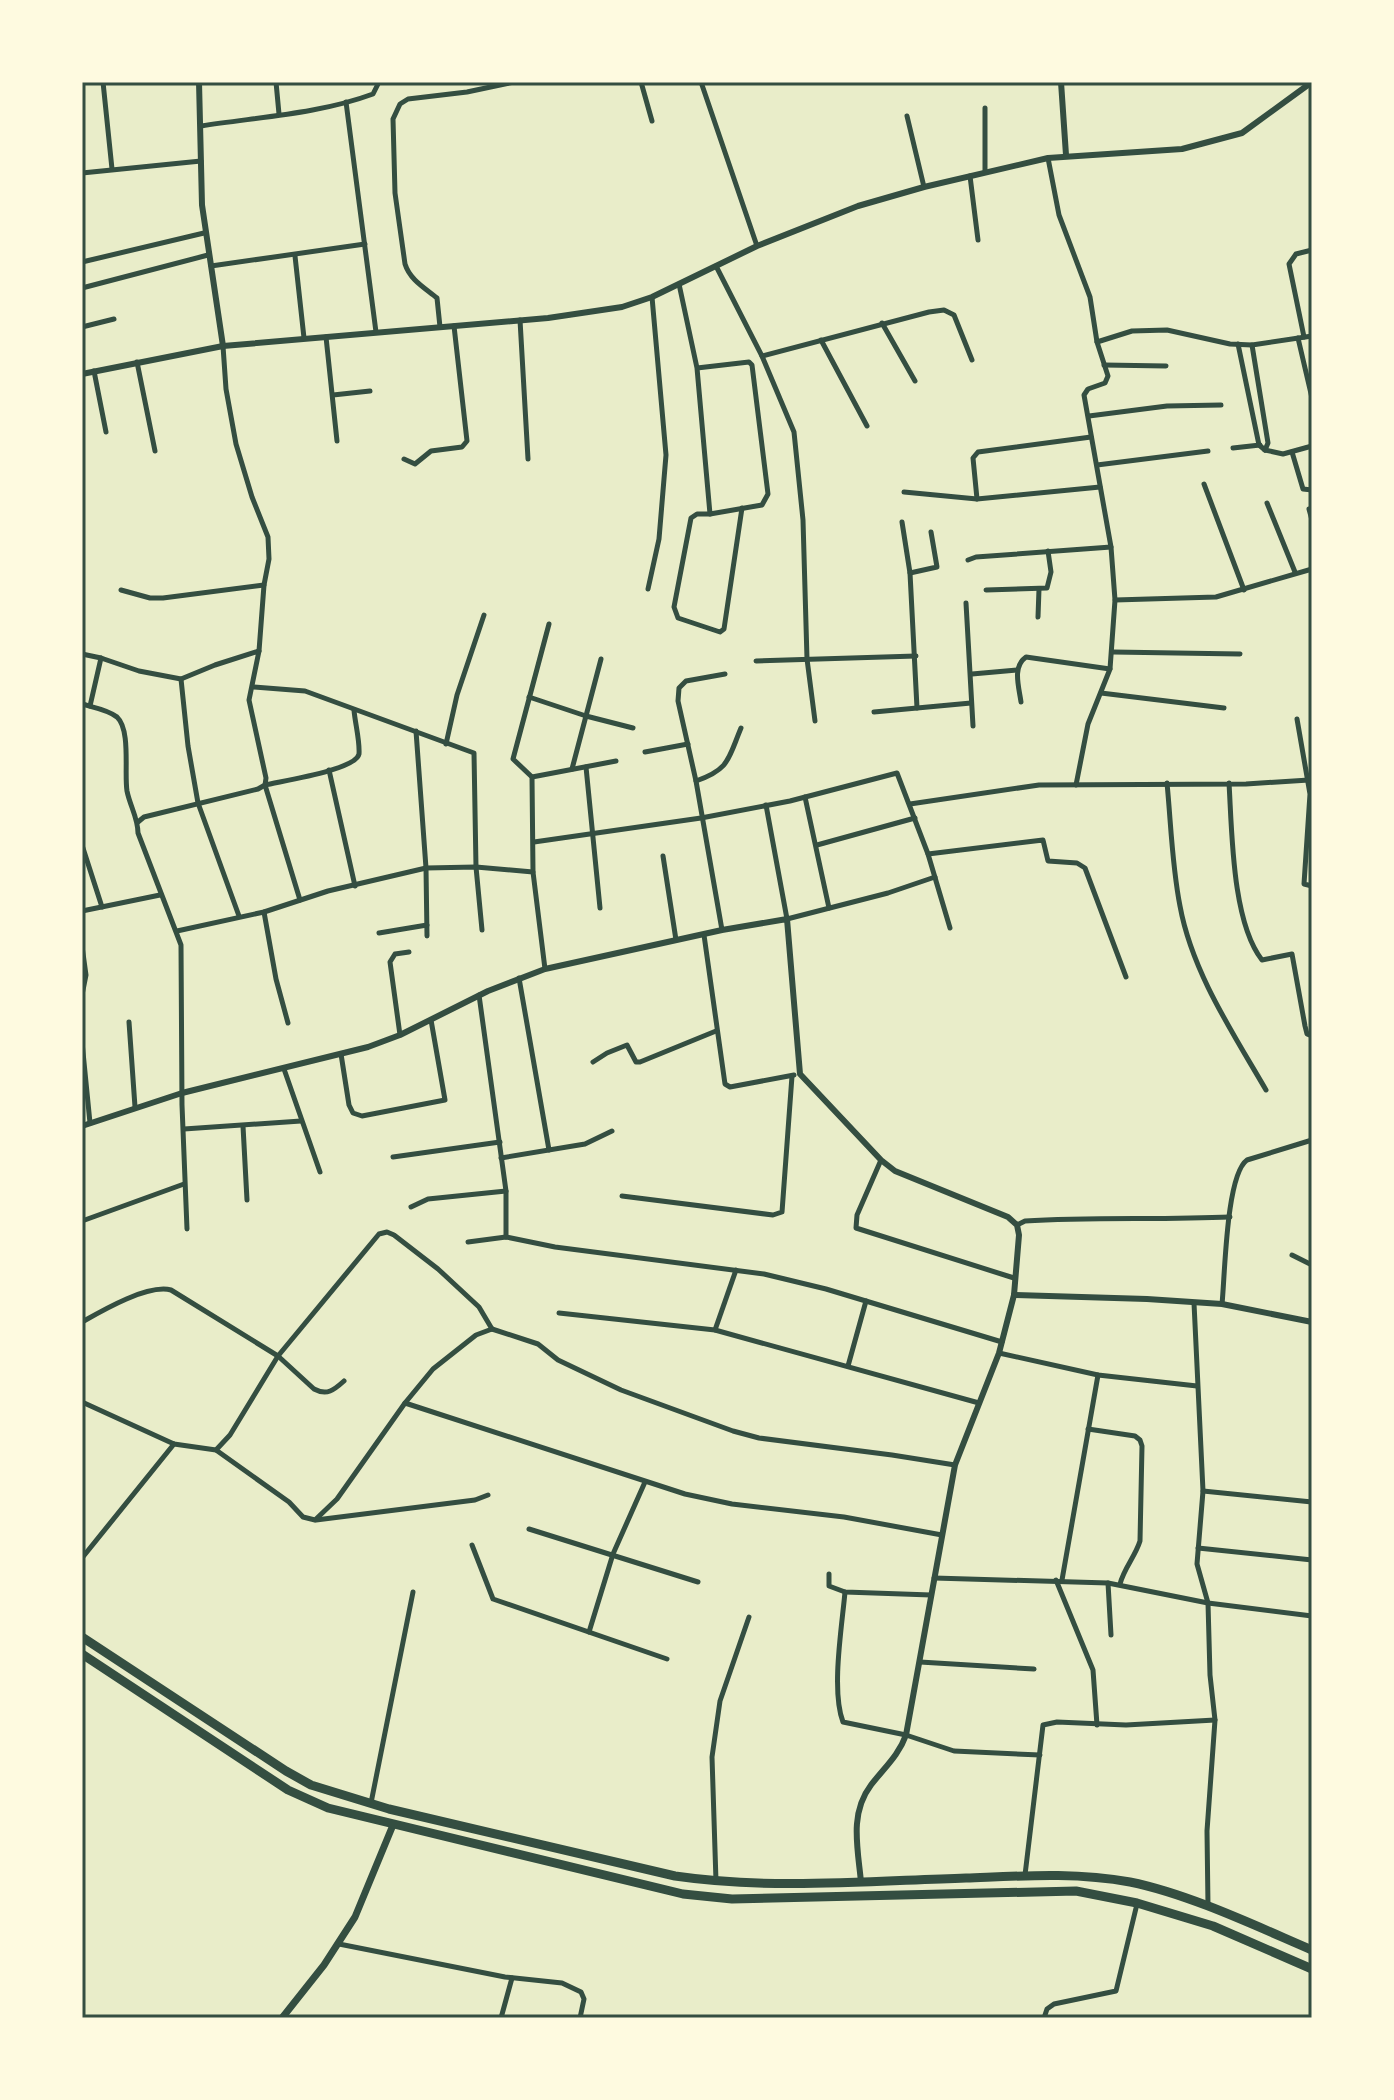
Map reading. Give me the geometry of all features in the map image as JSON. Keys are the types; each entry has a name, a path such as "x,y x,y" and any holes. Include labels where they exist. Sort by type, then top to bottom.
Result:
{"highway":[{"path":"82,1637 303,1781 371,1804 675,1876 716,1882 861,1882 1073,1875 1132,1883 1208,1907 1312,1950"},
{"path":"82,1654 304,1798 393,1825 683,1894 732,1899 1076,1891 1137,1903 1213,1926 1312,1969"},
{"path":"174,1714 182,1703"},
{"path":"458,1839 461,1826"},
{"path":"484,1846 489,1833"},
{"path":"539,1859 548,1854 542,1845"},
{"path":"627,1881 623,1872 631,1866"}],"main road":[{"path":"282,2018 339,1944 355,1917 393,1825"}],"street":[{"path":"103,82 112,169"},
{"path":"199,82 204,233 223,346 226,389 240,461 268,537 269,559 259,651 249,700 265,785 300,900"},
{"path":"276,82 279,114"},
{"path":"201,126 346,102 375,91 379,82"},
{"path":"641,82 652,121"},
{"path":"701,82 757,246"},
{"path":"1061,82 1066,155"},
{"path":"82,374 223,346 520,320 608,309 652,297 757,246 858,206 924,187 1048,158 1151,153 1242,133 1312,82"},
{"path":"440,327 437,298 423,288 407,271 405,264 395,193 393,119 400,104 408,99 510,83"},
{"path":"346,102 376,332"},
{"path":"985,108 985,171"},
{"path":"907,116 924,187"},
{"path":"1048,158 1059,215 1090,297 1107,380 1088,389 1084,395 1111,547 1115,600 1113,652 1110,669 1088,724 1076,785"},
{"path":"82,173 201,161"},
{"path":"970,175 978,240"},
{"path":"82,262 204,233"},
{"path":"211,266 365,244"},
{"path":"1312,250 1296,254 1289,264 1312,398"},
{"path":"82,288 208,255"},
{"path":"295,256 304,338"},
{"path":"716,266 762,356 794,432 803,520 807,659 815,721"},
{"path":"679,284 697,368 710,514"},
{"path":"648,589 659,539 666,455 652,297"},
{"path":"762,356 882,323 929,312 949,312 954,315 972,360"},
{"path":"82,327 114,319"},
{"path":"520,320 528,459"},
{"path":"882,323 915,381"},
{"path":"404,459 415,464 425,453 462,447 467,441 454,326"},
{"path":"1097,342 1132,331 1167,330 1252,345 1312,336"},
{"path":"326,337 337,441"},
{"path":"821,340 867,426"},
{"path":"1238,344 1259,445 1277,455 1312,446"},
{"path":"1252,345 1268,443 1265,450"},
{"path":"136,361 155,451"},
{"path":"697,368 749,362 752,365 767,498 762,505 697,514 691,518 674,607 678,618 720,632 724,629 742,508"},
{"path":"1104,365 1166,366"},
{"path":"94,371 106,432"},
{"path":"333,395 370,391"},
{"path":"1089,416 1167,406 1221,405"},
{"path":"977,499 973,458 978,452 1091,437"},
{"path":"1233,448 1268,443"},
{"path":"1097,465 1208,451"},
{"path":"1292,452 1303,489 1312,490"},
{"path":"1204,484 1244,590"},
{"path":"904,492 977,499 1100,487"},
{"path":"1267,503 1295,572"},
{"path":"1309,509 1312,520"},
{"path":"902,522 910,573 917,708"},
{"path":"910,573 937,567 931,532"},
{"path":"968,560 1111,547"},
{"path":"986,590 1047,588 1050,583 1048,551"},
{"path":"1115,600 1216,597 1312,569"},
{"path":"121,590 150,598 163,598 264,585"},
{"path":"1038,617 1039,589"},
{"path":"966,603 973,726"},
{"path":"446,744 457,695 484,615"},
{"path":"545,969 533,872 532,777 513,759 549,624"},
{"path":"82,654 139,671 181,679 259,651"},
{"path":"1113,652 1240,654"},
{"path":"756,661 916,656"},
{"path":"1021,702 1017,670 1019,662 1030,656 1110,669"},
{"path":"90,706 101,658"},
{"path":"572,769 601,659"},
{"path":"972,674 1017,670"},
{"path":"722,930 696,781 678,701 679,688 686,681 725,674"},
{"path":"181,679 198,803 239,916"},
{"path":"254,687 305,691 474,753 476,867 482,930"},
{"path":"1101,693 1224,708"},
{"path":"529,697 633,728"},
{"path":"874,712 971,703"},
{"path":"82,704 115,715 120,720 124,731 127,790 138,822 138,833 181,945 187,1229"},
{"path":"138,822 144,817 350,765 357,759 354,710"},
{"path":"1297,719 1309,756 1304,884 1312,886"},
{"path":"696,781 718,773 724,766 741,728"},
{"path":"416,731 426,868 427,936"},
{"path":"645,752 688,744"},
{"path":"532,777 616,761"},
{"path":"586,767 600,908"},
{"path":"329,770 355,886"},
{"path":"534,842 701,818 805,797 897,773 928,854 950,928"},
{"path":"910,804 1039,785 1309,780"},
{"path":"1167,783 1180,908 1201,971 1266,1090"},
{"path":"1229,783 1235,877 1242,913 1262,960 1292,954 1296,961 1305,1026 1308,1035 1312,1036"},
{"path":"805,797 829,908"},
{"path":"766,805 787,919 800,1074 881,1160 904,1177 1008,1217 1017,1225 1019,1235 1014,1295 999,1353 955,1465 906,1735 900,1750 870,1786 859,1808 856,1822 861,1882"},
{"path":"817,845 915,818"},
{"path":"928,854 1043,840 1048,861 1077,863 1085,868 1126,977"},
{"path":"82,845 102,907"},
{"path":"663,856 676,940"},
{"path":"177,931 264,912 426,868 476,867 533,872"},
{"path":"82,1126 182,1093 341,1054 400,1035 479,995 545,969 787,919 935,877"},
{"path":"82,911 160,895"},
{"path":"264,912 276,979 288,1023"},
{"path":"379,933 427,925"},
{"path":"704,935 724,1082 727,1086 800,1074"},
{"path":"82,946 86,975 82,995"},
{"path":"400,1035 390,962 395,954 409,952"},
{"path":"519,978 549,1150"},
{"path":"479,995 506,1191 506,1237"},
{"path":"341,1054 353,1113 362,1116 445,1100 431,1019"},
{"path":"129,1022 135,1107"},
{"path":"593,1062 627,1045 632,1050 634,1060 640,1062 716,1031"},
{"path":"82,1042 90,1123"},
{"path":"284,1069 320,1172"},
{"path":"622,1196 773,1215 782,1212 792,1076"},
{"path":"184,1129 301,1121"},
{"path":"243,1126 247,1200"},
{"path":"501,1158 585,1144 612,1131"},
{"path":"1222,1304 1235,1177 1240,1165 1247,1160 1312,1140"},
{"path":"393,1157 500,1142"},
{"path":"881,1160 857,1215 856,1228 1014,1278"},
{"path":"82,1221 184,1184"},
{"path":"411,1207 428,1199 506,1191"},
{"path":"1017,1225 1025,1221 1101,1217 1167,1220 1230,1217"},
{"path":"216,1450 230,1435 278,1356 379,1234 387,1232 438,1269 479,1307 492,1329"},
{"path":"468,1242 506,1237 555,1247 792,1280 1002,1342"},
{"path":"1292,1255 1312,1265"},
{"path":"715,1330 736,1270"},
{"path":"82,1322 161,1287 171,1290 278,1356 303,1382 321,1393 333,1391 344,1381"},
{"path":"1014,1295 1222,1304 1312,1322"},
{"path":"848,1366 866,1301"},
{"path":"1194,1303 1203,1491 1197,1569 1208,1603 1215,1720 1207,1831 1208,1907"},
{"path":"559,1313 715,1330 979,1403"},
{"path":"315,1520 337,1499 433,1369 476,1335 492,1329 538,1344 558,1360 621,1390 733,1431 759,1438 955,1465"},
{"path":"999,1353 1098,1375 1197,1386"},
{"path":"1097,1725 1093,1670 1059,1580 1098,1375"},
{"path":"82,1402 174,1444 216,1450 289,1502 303,1517 315,1520 456,1503 488,1495"},
{"path":"405,1403 685,1494 732,1504 844,1517 942,1535"},
{"path":"1088,1429 1135,1436 1142,1446 1140,1541 1137,1552 1124,1569 1120,1584"},
{"path":"82,1558 174,1444"},
{"path":"589,1632 613,1554 645,1482"},
{"path":"1203,1491 1312,1502"},
{"path":"529,1529 698,1582"},
{"path":"472,1545 493,1599 667,1659"},
{"path":"1198,1548 1312,1560"},
{"path":"829,1574 829,1586 845,1592 931,1595"},
{"path":"934,1578 1120,1584 1208,1603 1312,1616"},
{"path":"1108,1583 1111,1635"},
{"path":"371,1804 413,1592"},
{"path":"845,1592 838,1679 841,1720 847,1724 906,1735 954,1751 1040,1755"},
{"path":"716,1882 712,1757 720,1701 749,1617"},
{"path":"920,1662 1034,1669"},
{"path":"1025,1875 1041,1728 1046,1723 1097,1725 1215,1720"},
{"path":"1044,2018 1047,2009 1054,2004 1116,1991 1137,1903"},
{"path":"339,1944 512,1978 562,1983 576,1989 584,1999 580,2018"},
{"path":"501,2018 512,1978"}]}
